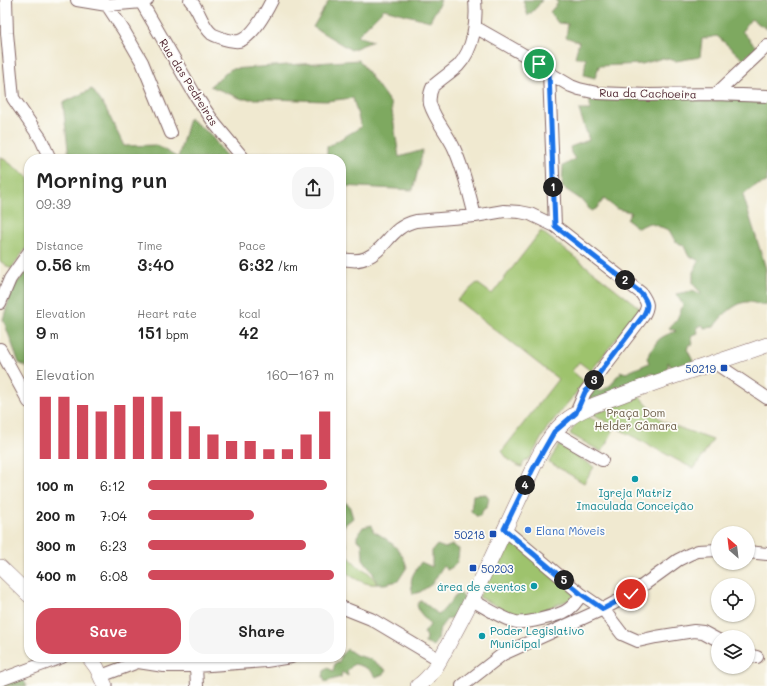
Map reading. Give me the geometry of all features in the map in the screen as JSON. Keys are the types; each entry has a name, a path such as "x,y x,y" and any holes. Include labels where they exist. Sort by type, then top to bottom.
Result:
{"main road":[{"path":"424,684 440,660 472,600 533,469 554,432 576,413 587,408 649,384 767,345"},
{"path":"0,567 24,590"},
{"path":"91,662 103,681"}],"street":[{"path":"6,0 7,33 13,98 41,139 48,154"},
{"path":"77,0 107,5 144,1"},
{"path":"190,0 197,8 205,25 212,34 227,40 239,41 246,37 259,23 272,0"},
{"path":"475,0 475,27 469,46 458,66 431,90 430,100 435,115 453,148 476,216"},
{"name":"Rua das Pedreiras","path":"144,1 194,93 215,124 240,154"},
{"path":"107,5 142,62 171,133"},
{"name":"Rua da Cachoeira","path":"475,27 533,60 549,73 571,86 597,93 767,96"},
{"path":"716,94 767,46"},
{"path":"549,73 555,226"},
{"path":"346,260 359,260 366,258 377,251 398,229 408,223 476,216 504,211 530,214 555,226 641,293 648,304 643,316 585,392 576,413"},
{"path":"0,304 5,275 24,257"},
{"path":"0,348 24,393"},
{"path":"715,363 767,398"},
{"path":"554,432 602,460"},
{"path":"504,529 581,594 603,609 622,634 638,642 656,636 694,631 703,632 711,636"},
{"path":"462,686 503,654 603,609 631,594 678,560 690,554 698,551 711,550"},
{"path":"755,553 767,554"},
{"path":"472,600 508,619 522,622 564,612 577,602 581,594"},
{"path":"346,610 370,619 440,660"},
{"path":"0,680 49,662"},
{"path":"103,681 133,662"},
{"path":"149,662 164,666 196,666 252,662"},
{"path":"196,666 197,686"}],"green space":[{"path":"329,0 441,0 430,21 384,9 357,36 373,41 351,50 313,27"},
{"path":"523,0 542,0 528,16"},
{"path":"555,0 767,0 767,29 751,19 742,31 757,48 743,59 717,36 702,39 700,57 676,61 663,58 642,64 599,66 595,78 584,75 586,58 575,57 579,42 566,37 568,24 558,23 550,12 558,3"},
{"path":"359,60 391,104 399,157 423,150 413,190 346,186 346,154 327,154 327,147 361,127 353,98 326,101 242,99 210,86 231,69"},
{"path":"92,89 105,107 124,146 156,145 171,154 68,154 63,103"},
{"path":"590,95 718,100 721,97 767,100 767,182 755,186 743,195 766,269 765,282 767,305 749,302 742,303 728,312 714,327 704,328 703,325 697,327 698,333 691,336 693,344 689,345 687,349 693,361 691,366 674,371 668,362 668,367 661,376 650,373 642,379 635,379 634,385 627,386 627,383 619,389 616,387 613,393 588,400 588,396 595,388 600,392 612,384 616,377 621,373 620,371 626,373 649,363 647,358 660,338 676,331 669,328 677,319 683,305 676,294 692,291 702,294 693,284 693,272 699,261 688,255 684,246 675,241 669,230 649,223 638,228 627,220 631,212 617,209 604,199 596,209 591,211 583,201 562,187 563,166 575,159 571,153 570,147 589,140 579,110 590,110"},
{"path":"189,118 210,134 224,154 179,154"},
{"path":"0,156 24,174 24,251 11,269 0,261"},
{"path":"541,231 640,308 591,371 579,362 572,371 585,382 547,428 531,457 524,462 522,467 510,461 502,451 558,379 457,300 477,283 492,294"},
{"path":"24,274 24,366 19,363 3,319 13,287"},
{"name":"Praça Dom Helder Câmara","path":"640,397 663,422 713,440 694,469 593,414"},
{"path":"582,413 613,431 602,452 570,434"},
{"path":"559,445 594,467 584,483 549,462"},
{"path":"486,494 489,498 487,507 483,510 480,516 476,516 471,511 473,495"},
{"path":"346,503 349,505 353,518 346,524"},
{"path":"372,525 373,531 394,545 405,561 407,567 398,581 377,584 372,571 363,559 362,543 357,540 357,536 363,527"},
{"path":"508,537 575,592 572,599 521,618 479,597"},
{"path":"437,545 445,548 452,545 459,549 457,562 447,570 443,566 432,584 420,592 413,594 411,580 413,574 421,562 432,567 432,551"},
{"path":"346,554 360,568 370,574 377,584 362,582 346,572"},
{"path":"459,592 467,601 456,617 447,619 440,628 438,639 433,646 425,643 426,637 424,633 430,625 419,611 417,605 421,600 439,615"},
{"path":"347,649 356,655 370,659 386,670 383,674 376,677 366,668 354,664 347,671 348,676 342,672 341,677 325,682 323,677 324,671 328,668 333,671 335,663 346,662"},
{"path":"21,676 27,686 0,686 0,685"}],"place":[{"name":"50219","path":"724,368"},
{"name":"Igreja Matriz Imaculada Conceição","path":"635,479"},
{"name":"Elana Móveis","path":"528,530"},
{"name":"50218","path":"493,534"},
{"name":"50203","path":"473,568"},
{"name":"área de eventos","path":"534,586"},
{"name":"Poder Legislativo Municipal","path":"482,636"}],"route":[{"path":"539,64 549,73 555,226 641,293 648,304 643,316 585,392 576,413 554,432 533,469 504,529 581,594 603,609 631,594"}]}
